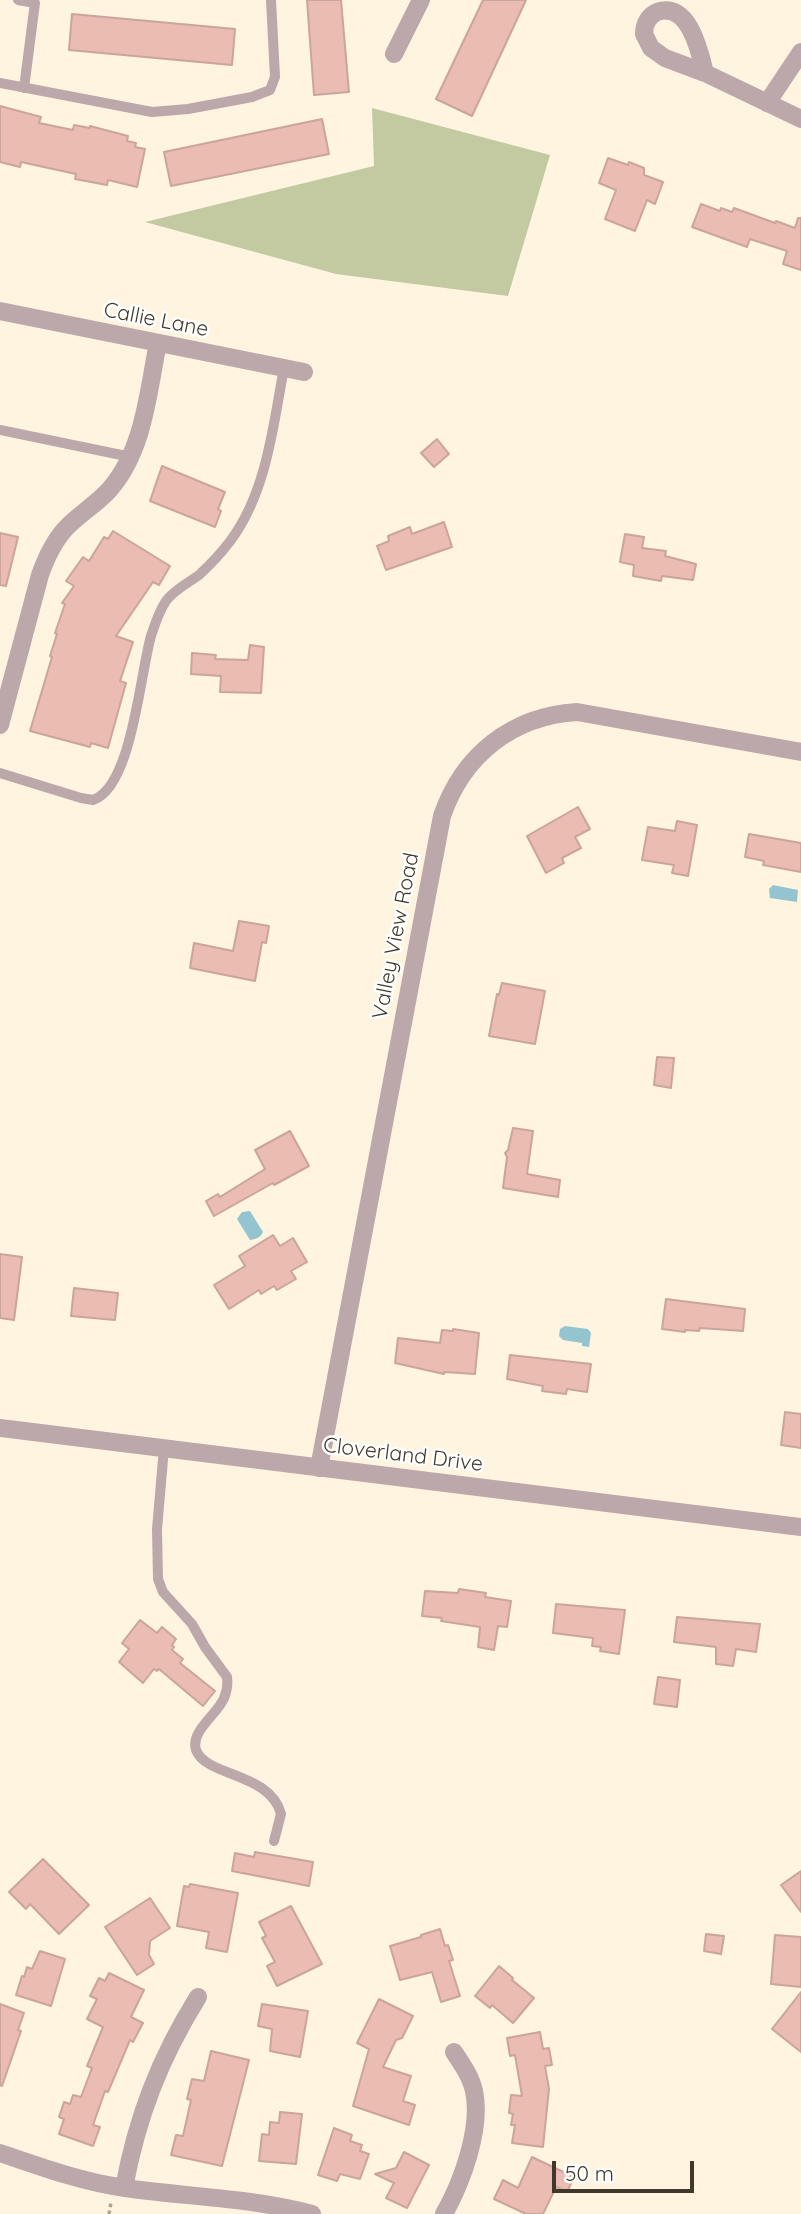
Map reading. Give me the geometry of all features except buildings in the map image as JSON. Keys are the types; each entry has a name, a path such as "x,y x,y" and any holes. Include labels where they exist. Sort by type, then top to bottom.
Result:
{"street":[{"path":"394,54 421,0"},
{"path":"767,103 801,52"},
{"path":"705,73 801,119"},
{"name":"Callie Lane","path":"0,311 304,372"},
{"path":"0,725 46,558 65,529 110,489 131,457 158,343"},
{"name":"Valley View Road","path":"319,1468 442,816 452,790 464,771 493,741 519,725 547,716 577,712 801,752"},
{"name":"Cloverland Drive","path":"0,1428 801,1527"},
{"path":"124,2188 135,2131 152,2085 171,2042 198,1997"},
{"path":"444,2214 467,2160 475,2113 473,2086 454,2052"},
{"path":"0,2153 53,2171 124,2188 277,2206 312,2214"}],"lane":[{"path":"18,0 34,3 24,88"},
{"path":"0,83 152,112 188,109 252,97 270,90 275,77 271,0"},
{"path":"0,773 93,800 107,792 126,753 158,616 166,601 219,555 248,510 267,456 284,368"},
{"path":"0,430 131,457"},
{"path":"164,1448 157,1529 158,1579 163,1592 192,1624 227,1677 223,1700 197,1736 196,1748 202,1758 258,1785 274,1798 281,1814 274,1842"}],"green space":[{"path":"372,108 550,155 508,296 336,274 145,222 374,166"}],"water":[{"path":"773,885 798,890 797,902 770,898 769,889"},
{"path":"250,1211 263,1232 258,1238 250,1240 237,1219 242,1212"},
{"path":"565,1326 588,1329 591,1333 589,1347 563,1340 559,1336 560,1329"}]}
